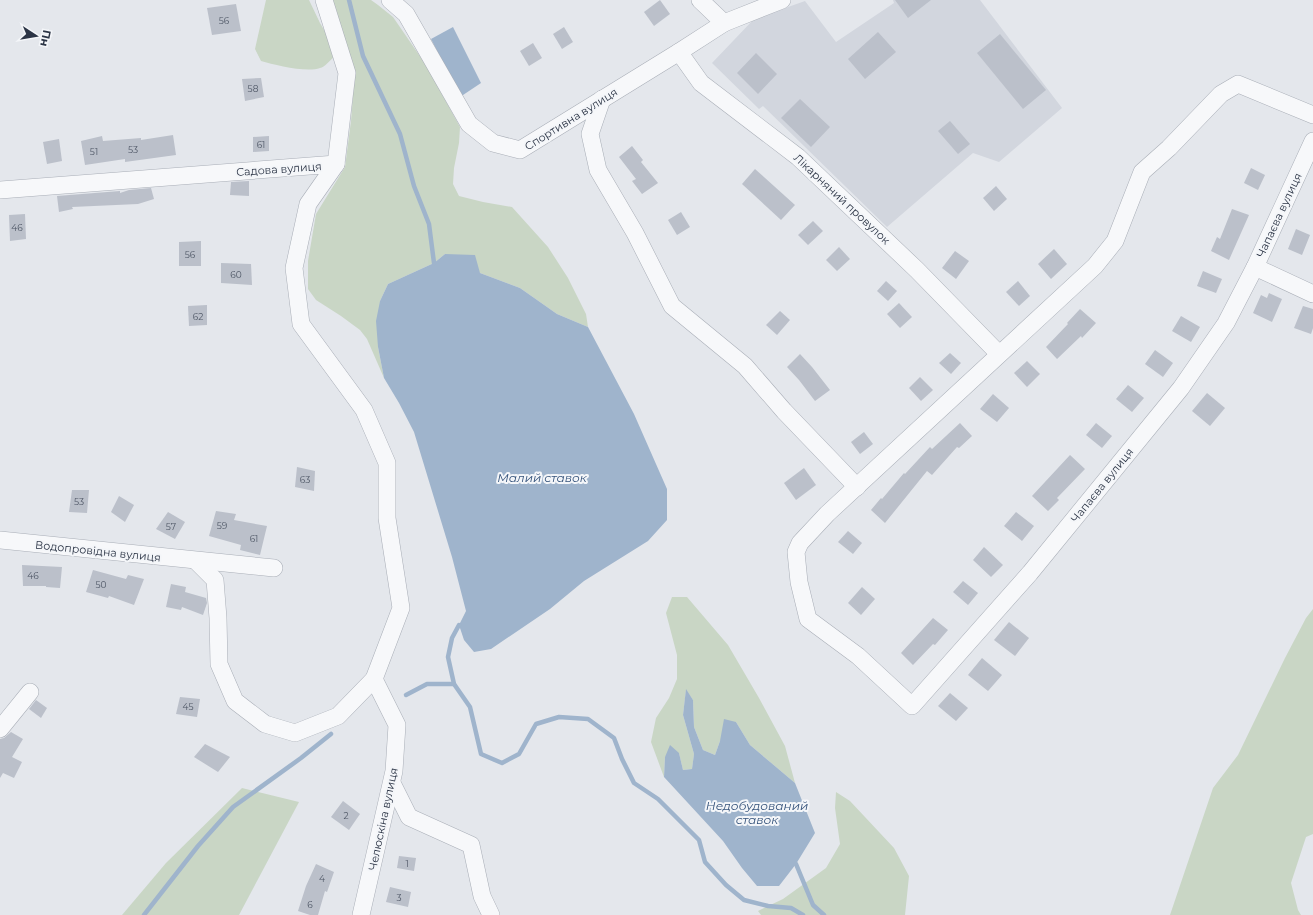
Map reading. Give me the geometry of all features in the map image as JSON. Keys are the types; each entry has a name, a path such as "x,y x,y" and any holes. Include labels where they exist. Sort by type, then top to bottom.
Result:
{"street":[{"path":"324,0 347,73 336,164"},
{"name":"Спортивна вулиця","path":"390,0 406,14 468,124 494,144 520,150 724,23 782,0"},
{"path":"700,0 724,23"},
{"name":"Лікарняний провулок","path":"679,52 701,83 798,157 917,270 999,354"},
{"path":"602,99 590,134 598,170 635,233 672,306 745,366 784,411 857,487 1095,266 1115,241 1142,172 1169,148 1220,94 1238,84 1313,114"},
{"name":"Чапаєва вулиця","path":"857,487 827,514 800,543 796,552 799,582 808,619 858,656 912,706 1030,573 1181,388 1226,323 1255,267 1313,141"},
{"name":"Садова вулиця","path":"0,190 336,164"},
{"name":"Садова вулиця","path":"336,164 308,204 294,268 301,324 364,410 386,463 387,518 401,608 374,679"},
{"path":"1255,267 1313,294"},
{"name":"Водопровідна вулиця","path":"0,540 274,568"},
{"path":"196,561 215,580 219,664 235,701 265,724 295,733 338,716 374,679"},
{"name":"Челюскіна вулиця","path":"361,915 392,783 397,726 374,679"},
{"path":"0,729 30,692"},
{"path":"392,783 409,817 471,845 482,896 491,915"},
{"path":"381,829 409,817"}],"shaded area":[{"path":"893,0 980,0 1062,108 999,162 973,153 887,227 763,106 759,109 712,63 754,19 805,1 836,42 894,3"}],"green space":[{"path":"266,0 309,0 330,40 333,58 320,68 307,70 261,61 255,49"},
{"path":"333,0 371,0 393,17 426,65 460,127 453,184 459,196 512,207 548,247 568,278 586,314 588,327 557,314 520,288 480,273 445,254 434,263 388,284 380,301 378,347 384,378 367,339 360,330 316,300 308,289 308,261 316,214 345,167 353,95"},
{"path":"672,597 687,597 728,645 785,746 795,783 750,745 736,722 720,741 715,755 703,750 694,727 693,700 686,690 683,715 694,754 692,769 683,770 679,753 665,757 664,777 651,742 656,718 669,698 677,679 677,655 666,613"},
{"path":"1313,609 1313,834 1306,837 1291,883 1298,910 1301,915 1170,915 1213,788 1238,755 1285,658 1306,618"},
{"path":"242,788 299,802 239,915 122,915 166,863"},
{"path":"836,792 850,801 894,848 909,876 905,915 761,915 758,911 783,899 826,868 840,844 835,808"}],"water":[{"path":"453,27 481,83 460,97 431,39"},
{"name":"Малий ставок","path":"445,254 475,255 480,273 520,288 557,314 588,327 634,414 667,489 667,520 648,541 584,581 550,609 491,649 474,652 464,640 459,625 466,611 452,557 414,432 384,378 378,347 376,321 380,301 388,284 434,263"},
{"name":"Недобудований ставок","path":"686,689 693,700 694,727 703,750 715,755 720,741 724,719 736,722 750,745 795,783 815,833 796,864 779,886 757,886 723,841 664,777 665,757 670,745 679,753 683,770 692,769 694,754 683,715"}],"building":[{"path":"660,0 670,14 654,26 644,12"},
{"path":"895,0 931,0 908,18"},
{"path":"236,4 241,31 212,35 207,8"},
{"path":"564,27 573,42 562,49 553,34"},
{"path":"878,32 896,52 865,79 848,59"},
{"path":"1000,34 1046,90 1023,109 977,53"},
{"path":"533,43 542,58 529,66 520,51"},
{"path":"756,53 777,74 758,94 737,73"},
{"path":"261,78 264,97 245,101 242,79"},
{"path":"800,99 830,127 811,147 781,118"},
{"path":"950,121 970,144 958,154 938,131"},
{"path":"173,135 176,155 125,162 125,159 85,165 81,141 102,136 103,141 141,138 141,140"},
{"path":"269,136 269,151 253,152 253,137"},
{"path":"59,139 62,161 47,164 43,142"},
{"path":"632,146 643,160 641,162 658,183 642,194 632,181 636,179 619,157"},
{"path":"1251,168 1265,175 1258,190 1244,183"},
{"path":"755,169 795,205 781,220 742,184"},
{"path":"249,181 249,196 230,195 231,182"},
{"path":"996,186 1007,199 994,211 983,198"},
{"path":"151,188 154,199 138,204 72,207 73,209 59,212 57,196 120,191 120,193 129,190"},
{"path":"1232,209 1249,215 1229,260 1211,251 1217,237 1220,239"},
{"path":"681,212 690,227 677,235 668,220"},
{"path":"25,214 26,239 10,241 9,215"},
{"path":"813,221 823,231 808,245 798,235"},
{"path":"1296,229 1310,235 1302,255 1288,249"},
{"path":"201,241 201,266 179,266 179,242"},
{"path":"839,247 850,259 837,271 826,260"},
{"path":"1054,249 1067,264 1051,279 1038,264"},
{"path":"955,251 969,261 956,279 942,268"},
{"path":"221,263 251,264 252,285 221,283"},
{"path":"1203,271 1222,279 1216,293 1197,286"},
{"path":"886,281 897,291 888,301 877,291"},
{"path":"1018,281 1030,296 1019,306 1006,292"},
{"path":"1269,293 1282,299 1272,322 1253,313 1261,295 1267,298"},
{"path":"899,303 912,317 900,328 887,314"},
{"path":"207,305 207,325 189,326 188,306"},
{"path":"1303,306 1313,309 1313,328 1311,334 1294,328"},
{"path":"1080,309 1096,323 1082,338 1081,336 1057,359 1046,347"},
{"path":"780,311 790,320 777,335 766,325"},
{"path":"1181,316 1200,327 1191,342 1172,331"},
{"path":"1155,350 1173,363 1163,377 1145,364"},
{"path":"950,353 961,363 951,374 939,363"},
{"path":"800,354 830,390 815,401 787,367"},
{"path":"1027,361 1040,374 1027,387 1014,373"},
{"path":"920,377 933,390 921,401 909,388"},
{"path":"1128,385 1144,398 1132,412 1116,399"},
{"path":"1207,393 1225,408 1210,426 1192,411"},
{"path":"993,394 1009,408 997,422 980,409"},
{"path":"960,423 972,436 959,448 957,447 932,475 927,471 885,523 871,510 904,473 905,474 930,447 932,449"},
{"path":"1096,423 1112,436 1102,448 1086,435"},
{"path":"864,432 873,444 860,454 851,442"},
{"path":"1070,455 1085,469 1057,498 1059,500 1048,511 1032,496"},
{"path":"297,467 315,471 314,491 295,487"},
{"path":"804,468 816,485 796,500 784,483"},
{"path":"72,490 89,490 87,513 69,512"},
{"path":"119,496 134,505 125,522 111,512"},
{"path":"216,511 236,514 234,520 267,526 260,555 240,550 241,545 209,536"},
{"path":"168,512 185,522 175,539 156,529"},
{"path":"1016,512 1034,526 1022,541 1004,526"},
{"path":"848,531 862,543 853,554 838,542"},
{"path":"984,547 1003,565 991,577 973,560"},
{"path":"22,565 62,567 60,588 46,586 23,586"},
{"path":"93,570 126,579 128,575 144,579 134,605 109,596 108,598 86,592"},
{"path":"963,581 978,593 968,605 953,592"},
{"path":"171,584 186,587 185,592 206,598 207,603 203,615 182,607 181,610 166,607"},
{"path":"862,587 875,599 861,615 848,603"},
{"path":"933,618 948,630 935,645 933,644 913,665 901,653"},
{"path":"1009,622 1029,638 1015,656 994,640"},
{"path":"982,658 1002,675 988,691 968,675"},
{"path":"950,693 968,708 956,721 938,706"},
{"path":"180,697 200,699 197,717 176,714"},
{"path":"36,700 47,708 41,718 29,709"},
{"path":"11,732 23,739 12,757 22,762 14,778 3,773 0,778 0,739 4,738"},
{"path":"205,744 230,757 218,772 194,757"},
{"path":"343,801 360,814 349,830 331,817"},
{"path":"399,856 416,858 414,871 397,868"},
{"path":"316,864 334,872 327,892 325,891 318,915 310,915 298,911 306,886"},
{"path":"390,887 411,892 408,907 386,902"}],"waterway":[{"path":"349,0 363,56 400,134 414,186 429,224 434,263"},
{"path":"459,625 452,638 448,657 454,684 470,707 481,754 502,763 519,754 536,724 559,717 588,719 614,738 622,759 634,783 658,799 699,840 705,862 726,885 744,900 768,906 791,908 803,915"},
{"path":"406,695 427,684 454,684"},
{"path":"144,915 198,846 233,807 301,758 331,734"},
{"path":"796,864 813,905 824,915"}]}
